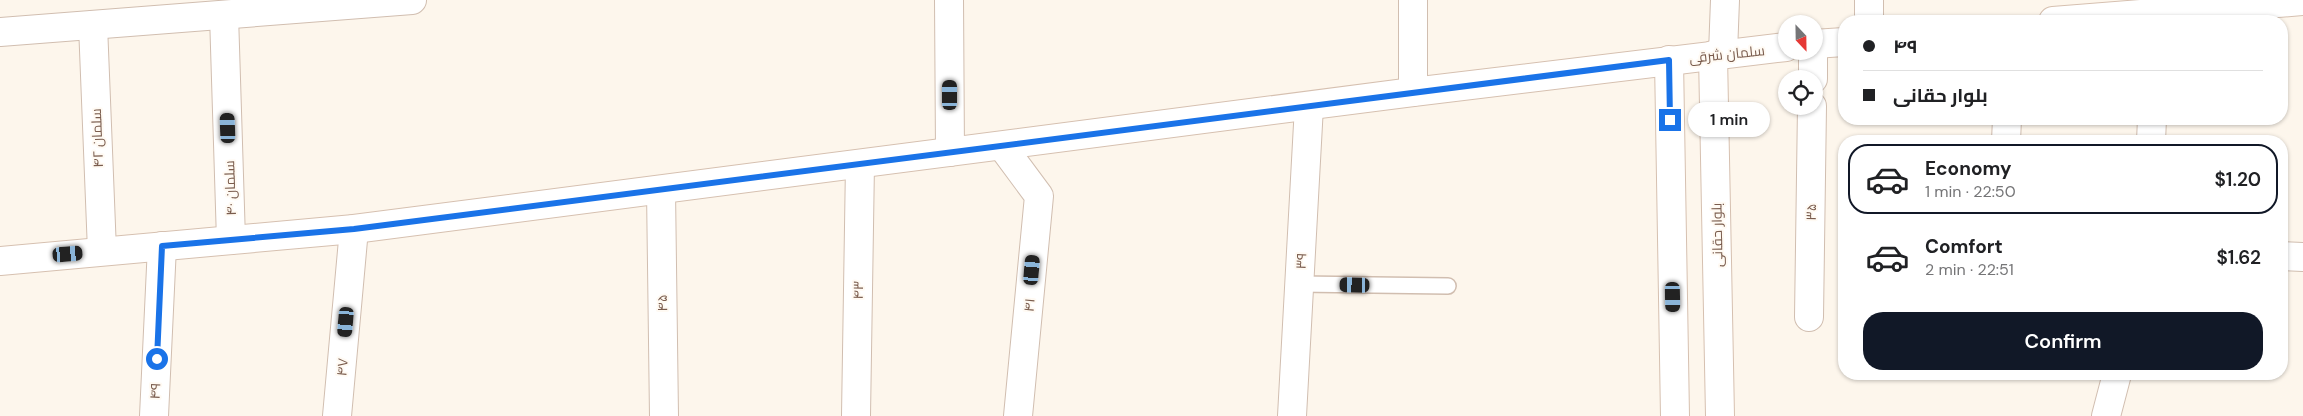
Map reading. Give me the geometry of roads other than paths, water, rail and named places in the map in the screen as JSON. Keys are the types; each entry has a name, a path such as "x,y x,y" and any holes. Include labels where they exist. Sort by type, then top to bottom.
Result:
{"street":[{"path":"0,32 93,25 230,10 412,0"},
{"path":"949,0 950,152"},
{"path":"1413,0 1413,92"},
{"name":"بلوار حقانی","path":"1720,416 1718,54 1725,0"},
{"path":"1869,0 1869,15"},
{"path":"2159,15 2219,4 2303,0"},
{"name":"سلمان ۴۰","path":"230,10 231,240"},
{"name":"سلمان ۴۲","path":"93,25 102,251"},
{"path":"1823,43 1838,42"},
{"name":"سلمان شرقی","path":"0,261 354,229 1413,92 1778,48"},
{"path":"1669,60 1676,416"},
{"name":"۳۹","path":"1292,416 1309,106"},
{"name":"۳۵","path":"1809,317 1812,115"},
{"name":"۴۱","path":"1002,146 1039,196 1018,416"},
{"name":"۴۳","path":"856,416 860,164"},
{"name":"۴۵","path":"661,190 664,416"},
{"name":"۴۷","path":"338,416 354,229"},
{"name":"۴۹","path":"154,416 162,246"},
{"path":"2288,256 2303,256"},
{"path":"2106,416 2115,380"}],"lane":[{"path":"1299,284 1448,286"}]}
